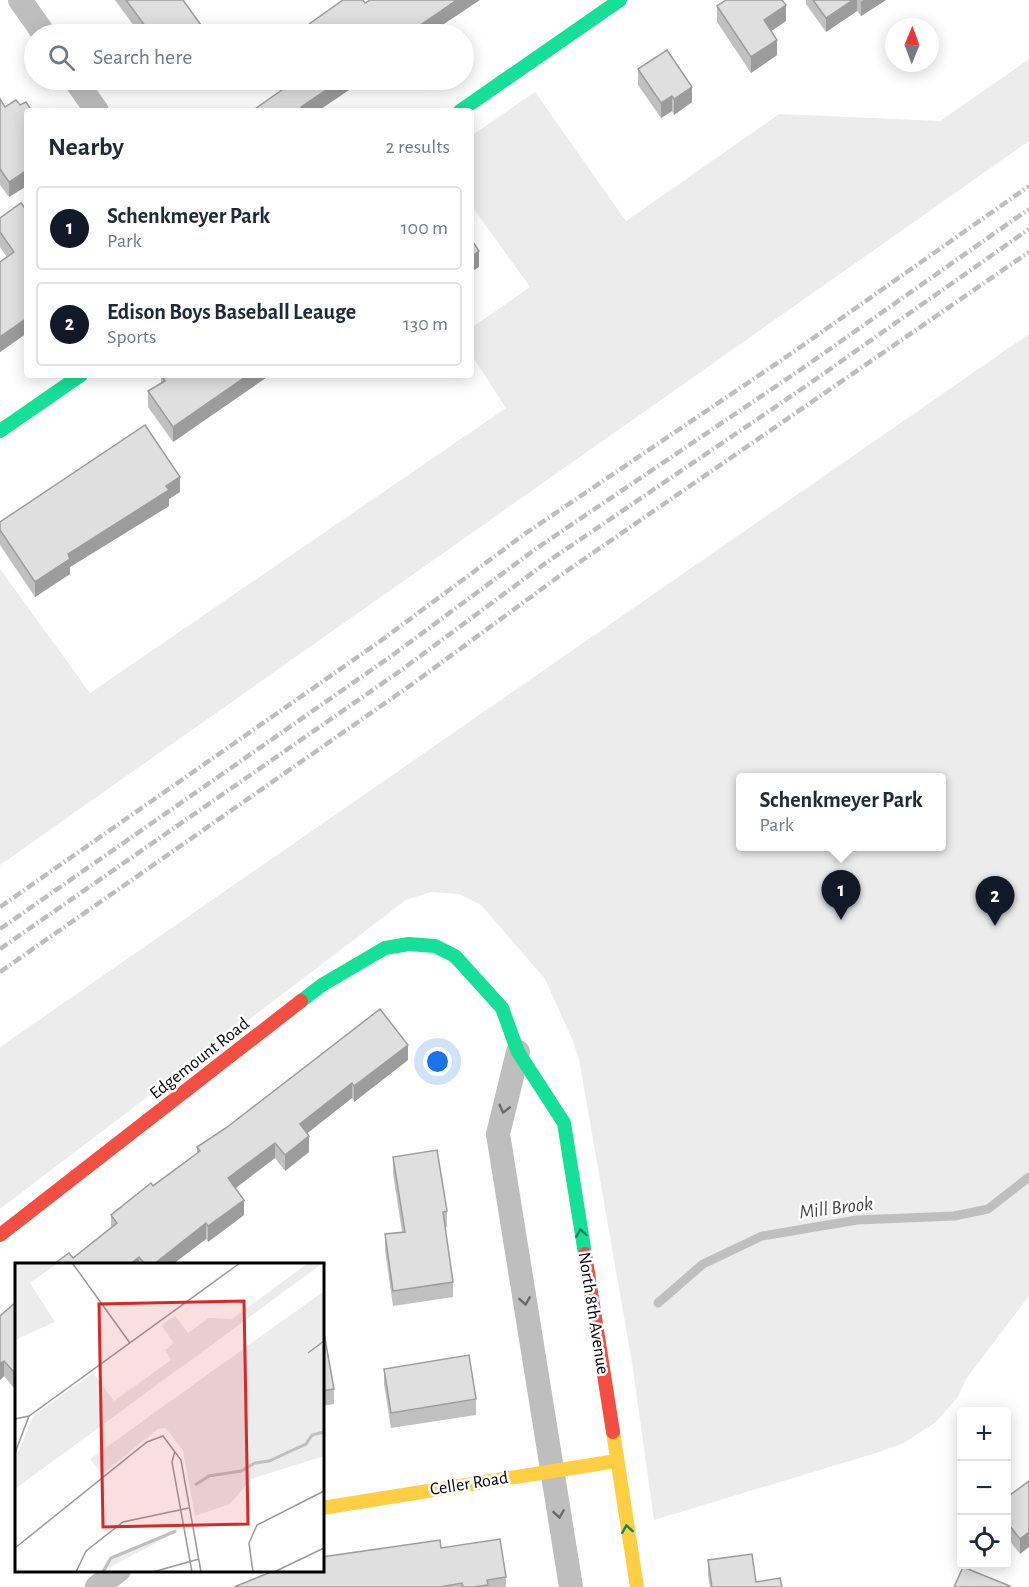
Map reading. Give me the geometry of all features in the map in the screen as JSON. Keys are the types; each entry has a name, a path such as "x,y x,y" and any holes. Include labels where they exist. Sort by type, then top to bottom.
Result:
{"street":[{"path":"20,0 37,24"},
{"path":"464,108 620,0"},
{"path":"82,90 95,108"},
{"path":"0,432 77,378"},
{"name":"Edgemount Road","path":"0,1235 322,985 385,948 409,944 435,946"},
{"name":"North 8th Avenue","path":"435,946 455,956 473,973 502,1008 518,1052 564,1123 637,1587"},
{"path":"518,1052 498,1134 571,1587"},
{"name":"Celler Road","path":"324,1508 552,1469 616,1461"},
{"path":"97,1587 116,1572"}],"shaded area":[{"path":"1029,59 1029,141 0,865 0,569 90,693 506,408 474,359 474,326 530,287 474,209 474,134 535,92 626,221 779,114 940,121"},
{"path":"1029,334 1029,1296 966,1379 958,1397 936,1422 904,1443 876,1453 654,1520 632,1363 579,1059 545,979 481,905 459,894 431,892 406,900 0,1209 0,1047"}],"building":[{"path":"126,0 183,0 200,24 144,24"},
{"path":"343,0 363,0 365,3 370,0 457,0 422,24 309,24"},
{"path":"726,0 782,0 786,5 764,20 777,40 751,57 717,6"},
{"path":"813,0 853,0 826,18"},
{"path":"667,50 692,87 674,99 672,96 661,103 638,69"},
{"path":"282,90 326,90 302,108 256,108"},
{"path":"0,99 5,107 16,100 20,105 26,102 30,108 24,108 24,172 9,182 0,169"},
{"path":"21,203 24,207 24,320 0,337 0,262 14,252 0,232 0,218"},
{"path":"474,244 479,251 474,255"},
{"path":"163,378 244,378 173,427 148,391 165,381"},
{"path":"145,425 180,477 166,486 169,490 68,554 70,559 35,582 0,530 0,522"},
{"path":"380,1009 408,1045 354,1086 352,1083 300,1124 309,1136 285,1155 275,1143 228,1178 244,1200 208,1226 206,1223 155,1263 144,1263 139,1257 131,1263 55,1263 69,1253 73,1258 117,1223 111,1215 151,1183 153,1186 200,1151 197,1147 226,1128"},
{"path":"437,1150 447,1211 443,1212 453,1282 393,1291 385,1234 405,1232 393,1157"},
{"path":"15,1303 15,1369 13,1371 4,1361 0,1364 0,1316"},
{"path":"324,1333 334,1389 324,1391"},
{"path":"469,1355 476,1399 391,1413 384,1369"},
{"path":"1029,1481 1029,1532 1020,1539 1011,1527 1011,1494"},
{"path":"500,1539 506,1577 487,1580 488,1585 474,1587 463,1587 462,1583 440,1587 234,1587 271,1572 324,1572 324,1557 440,1540 441,1548"},
{"path":"752,1554 756,1582 780,1578 782,1587 712,1587 708,1560"},
{"path":"962,1569 968,1569 1010,1586 1009,1587 954,1587"}],"waterway":[{"name":"Mill Brook","path":"658,1303 703,1264 762,1236 857,1220 954,1216 988,1209 1029,1177"}],"railway":[{"path":"0,907 379,642 526,533 789,355 1029,186"},
{"path":"0,929 390,657 537,548 800,370 1029,209"},
{"path":"0,949 400,671 547,562 809,384 1029,229"},
{"path":"0,972 411,685 558,577 1029,252"}],"traffic: fast":[{"path":"464,108 620,0"},
{"path":"0,431 77,378"},
{"path":"301,1001 322,985 385,948 409,944 435,946 455,956 502,1008 518,1052 564,1123 585,1254"}],"traffic: slow":[{"path":"613,1432 637,1587"},
{"path":"324,1508 616,1461"}],"traffic: jam":[{"path":"0,1235 301,1001"},
{"path":"585,1254 613,1432"}],"place":[{"name":"Schenkmeyer Park","path":"841,920"},
{"name":"Edison Boys Baseball Leauge","path":"995,926"}]}
